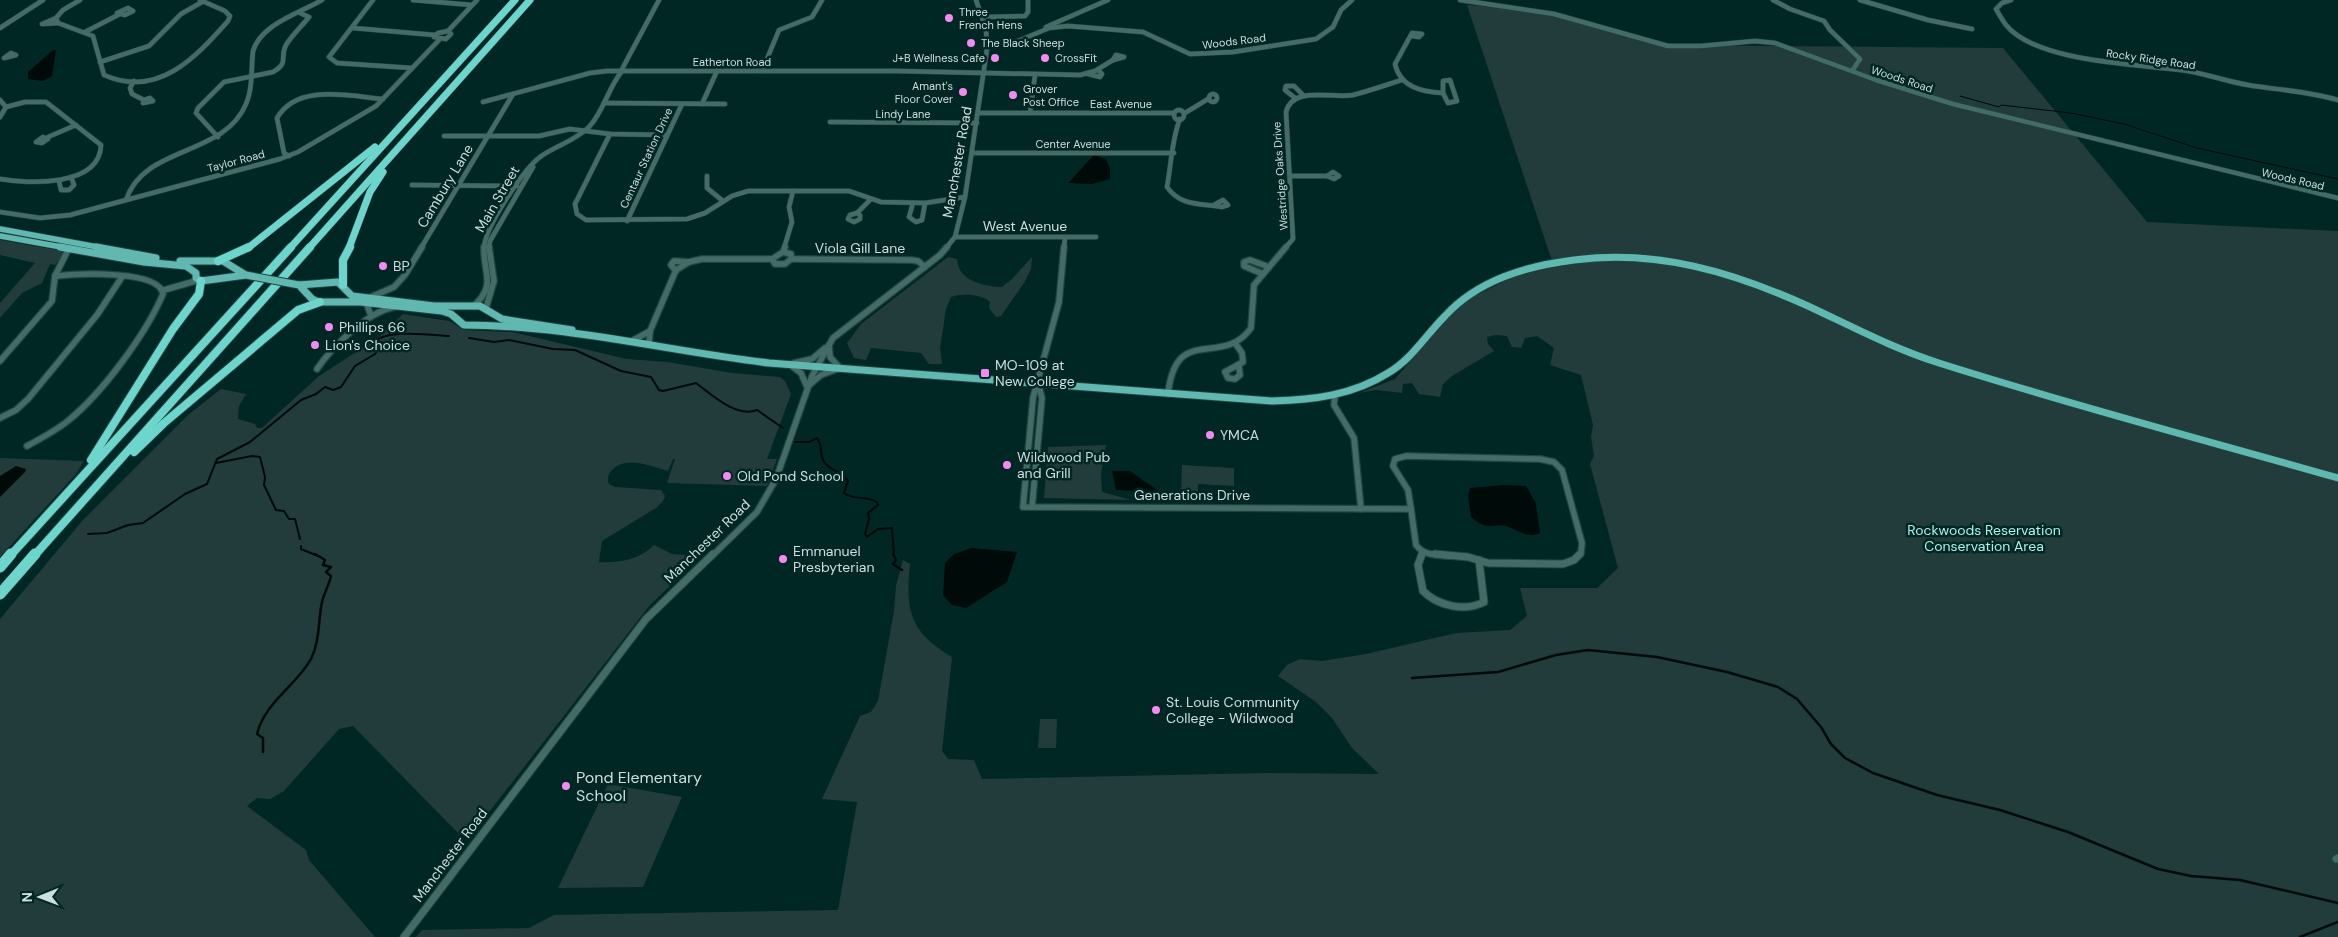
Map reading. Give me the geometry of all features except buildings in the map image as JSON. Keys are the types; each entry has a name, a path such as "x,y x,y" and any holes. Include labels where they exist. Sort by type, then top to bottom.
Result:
{"highway":[{"path":"0,567 515,0"},
{"path":"0,594 530,0"},
{"path":"215,261 238,254 400,126"},
{"path":"344,286 343,260 352,242 370,192 396,150"},
{"path":"68,493 109,433 173,329 199,294 198,277"},
{"path":"98,484 171,417 298,310 323,302"}],"main road":[{"path":"0,229 150,257 193,262 226,262 229,266 246,275"},
{"path":"0,236 144,262 186,266 198,277 217,278 246,275 299,285 331,282 344,286 352,296 397,307 447,312 464,325 508,325 591,336 731,359 1274,402 1312,400 1335,395 1370,383 1392,371 1413,352 1454,305 1478,288 1501,277 1526,268 1568,260 1611,257 1654,258 1698,266 1745,279 1880,341 1938,363 2338,478"},
{"path":"193,262 215,258 258,239"},
{"path":"198,277 202,266 215,261"},
{"path":"217,278 226,272 229,266"},
{"path":"311,298 311,293 315,288 331,282"},
{"path":"299,285 311,298 323,302 393,300 434,306 473,306 486,308 502,318 545,324 591,336"},
{"path":"323,302 339,296 344,286"},
{"path":"458,322 459,314 473,306"},
{"path":"474,325 486,317 486,308"}],"street":[{"path":"0,28 43,0"},
{"path":"80,0 63,10 57,20 93,36 100,62 104,75 118,81 134,81 161,75 184,66 228,21 230,16 226,11 201,1 181,14 149,46 100,62"},
{"path":"126,200 131,183 147,169 218,137 245,109 256,44 266,33 322,0"},
{"path":"373,0 329,57 332,60 412,68"},
{"path":"413,0 472,5"},
{"name":"Taylor Road","path":"0,212 52,218 77,214 287,154 373,108 383,100 439,40 450,36 451,34 448,31 477,0"},
{"name":"Main Street","path":"486,308 494,281 489,252 490,241 507,210 535,166 546,157 577,141 591,126 606,103 659,0"},
{"path":"762,71 780,30 812,17 822,0"},
{"name":"Manchester Road","path":"404,937 646,620 757,512 776,479 808,387 829,345 847,325 925,267 955,237 965,197 988,44 984,17 976,0"},
{"path":"984,17 1025,16 1028,12 1028,0"},
{"path":"1042,30 1051,23 1077,15 1108,0"},
{"name":"Woods Road","path":"988,44 1018,41 1042,30 1058,26 1131,29 1154,36 1180,52 1190,54 1220,53 1316,39 1333,27 1341,10 1352,0"},
{"name":"Woods Road","path":"1460,0 1554,14 1668,46 1701,46 1755,41 1776,43 1852,71 1952,104 2338,198"},
{"path":"1773,0 1790,9 1824,21 1830,30 1851,48 1860,59 1852,71"},
{"path":"1860,0 1937,22 1972,29"},
{"name":"Rocky Ridge Road","path":"2011,0 2002,3 1996,9 2012,32 2066,54 2111,63 2183,70 2233,83 2338,100"},
{"path":"218,137 203,122 196,110 222,84 273,72 282,66 285,47 309,18 300,13"},
{"path":"85,32 118,15"},
{"path":"353,28 435,35 448,31"},
{"path":"435,35 434,38 439,40"},
{"path":"1412,36 1395,64 1396,71 1402,80 1415,88 1443,93"},
{"path":"0,63 6,58"},
{"path":"1088,74 1113,60"},
{"path":"1088,74 1094,78 1100,77 1102,74 1098,70"},
{"name":"Eatherton Road","path":"483,102 590,73 622,71 1088,74"},
{"path":"702,104 718,71"},
{"path":"1030,113 1035,75"},
{"path":"1304,96 1292,85 1285,86 1285,90 1295,98 1304,96 1351,95 1402,80"},
{"path":"1450,80 1457,101 1448,103 1443,93 1442,82 1450,80"},
{"path":"134,81 130,91 144,100"},
{"path":"287,154 277,118 284,107 292,101 325,94 383,100"},
{"name":"Cambury Lane","path":"394,288 413,262 513,94"},
{"name":"Westridge Oaks Drive","path":"1235,343 1251,328 1252,289 1295,234 1286,112 1288,104 1295,98"},
{"path":"1174,114 1174,117 1185,117 1184,113 1208,99"},
{"path":"0,100 6,107"},
{"path":"0,117 6,107 25,102 46,102 102,145 102,152 98,160 71,177 38,184 0,179"},
{"path":"606,103 725,104"},
{"name":"Centaur Station Drive","path":"627,221 682,104"},
{"name":"East Avenue","path":"978,113 1174,114 1178,111 1184,113"},
{"path":"1180,118 1175,131 1174,153 1166,182 1171,194 1189,204 1214,205"},
{"name":"Lindy Lane","path":"830,122 977,123"},
{"path":"48,137 76,125"},
{"path":"444,136 540,136 570,130 610,134 667,135"},
{"name":"Main Street","path":"473,306 484,297 489,288 485,242 516,186 527,169 537,160 586,131"},
{"path":"610,134 576,201 575,211 582,218 627,221 687,219 699,216 723,201 748,191 849,191 870,200 881,202 925,202 965,197"},
{"name":"Center Avenue","path":"972,153 1174,153"},
{"path":"707,176 705,184 707,191 723,201"},
{"path":"1291,176 1327,176"},
{"path":"59,181 61,190 68,190 74,185 71,177"},
{"path":"412,185 516,186"},
{"path":"783,252 792,222 788,207 793,191"},
{"path":"857,214 870,200"},
{"path":"913,202 910,217 912,221 916,222 922,220 925,202"},
{"name":"West Avenue","path":"955,237 1096,237"},
{"path":"1032,507 1042,398 1038,384 1059,302 1065,237"},
{"path":"0,361 52,301 55,276 69,248"},
{"path":"64,260 84,251"},
{"path":"772,259 777,253 783,252 791,254 792,259"},
{"name":"Viola Gill Lane","path":"676,271 671,265 674,261 689,262 710,259 772,259 773,263 778,265 785,264 792,259 910,260 918,261 925,267"},
{"path":"1263,274 1244,266 1244,262 1250,260 1269,267"},
{"name":"Viola Gill Lane","path":"649,345 650,332 676,271 689,262"},
{"path":"55,276 92,273 156,283 164,290"},
{"path":"0,418 16,410 28,399 97,315 122,277"},
{"path":"164,290 198,277"},
{"path":"371,316 368,300 394,288 393,300"},
{"path":"27,446 70,419 91,397 147,325 162,298 164,290"},
{"path":"317,369 326,356 371,316 382,309 397,307"},
{"path":"630,342 650,332"},
{"path":"1168,394 1171,372 1176,361 1189,352 1235,343 1243,358 1239,368"},
{"path":"789,364 812,358 829,345"},
{"path":"789,364 801,374 808,387 821,375 840,368 830,357 829,345"},
{"name":"Generations Drive","path":"1038,384 1033,398 1023,507 1411,509"},
{"path":"1335,395 1334,405 1354,438 1361,509"},
{"path":"1399,457 1526,457 1540,459 1558,465 1562,470 1582,543 1578,557 1564,564 1488,563 1423,552 1416,545 1411,509 1408,490 1393,466 1395,459 1399,457"},
{"path":"1423,552 1418,565 1423,591 1434,600 1457,606 1480,605 1484,602 1478,560"}],"green space":[{"name":"Rockwoods Reservation Conservation Area","path":"1467,5 1510,8 1586,22 1659,45 2003,48 2147,222 2338,231 2338,937 416,937 422,930 529,928 554,915 838,910 857,802 822,799 860,716 871,712 878,701 894,611 896,586 903,560 910,564 909,595 913,619 927,639 952,657 942,751 948,759 974,760 982,779 1266,773 1379,774 1352,748 1332,718 1316,702 1278,676 1287,665 1300,659 1322,661 1366,654 1456,633 1510,630 1527,616 1520,588 1597,588 1618,568 1590,464 1594,456 1591,437 1593,425 1581,375 1550,365 1554,348 1537,336 1525,338 1521,348 1512,347 1507,336 1495,335 1487,337 1488,344 1494,351 1452,376 1443,384 1440,397 1419,394 1412,383 1403,384 1402,393 1376,390 1359,393 1395,379 1452,313 1467,300 1517,275 1554,267"},
{"path":"0,240 64,251 65,253 55,265 50,264 42,283 22,293 0,318 0,303 35,263 0,255"},
{"path":"948,257 957,259 962,273 973,281 980,284 1002,287 1032,257 1031,269 1024,283 1001,316 996,317 989,308 990,302 982,297 966,295 951,297 946,309 940,348 942,364 929,364 921,353 871,348 866,360 854,358 847,343 861,324"},
{"path":"403,314 449,321 464,330 512,332 627,359 668,362 732,373 780,377 785,381 791,394 767,459 777,459 767,486 667,483 675,459 673,459 668,471 631,462 618,466 611,472 608,482 615,487 661,490 665,496 656,508 602,541 599,562 629,560 642,554 654,545 672,554 701,556 650,605 486,816 460,835 353,726 339,729 284,791 270,799 257,798 247,806 306,850 309,860 375,937 0,937 0,619 83,520 188,415 221,389 246,394 239,406 238,419 255,424 257,428 262,428 319,376 378,338"},
{"path":"1106,445 1101,474 1102,492 1131,500 1044,498 1048,447"},
{"path":"0,458 84,461 76,474 0,557"},
{"path":"1182,465 1234,468 1234,486 1198,484 1198,496 1181,496"},
{"path":"1040,719 1057,719 1056,748 1038,748"},
{"path":"608,784 682,797 643,887 558,888"}],"shaded area":[{"path":"56,50 52,76 43,81 28,79 28,72 52,51"},
{"path":"1094,155 1106,159 1110,169 1110,179 1092,184 1068,183"},
{"path":"16,466 26,469 25,472 0,497 0,476"},
{"path":"1112,471 1130,471 1157,490 1142,492 1116,490"},
{"path":"1504,485 1526,486 1536,504 1540,533 1528,535 1500,525 1483,525 1471,517 1468,495 1470,488"},
{"path":"972,548 1017,552 1007,582 966,608 952,605 943,595 945,563 954,554"}],"waterway":[{"path":"1960,96 1999,107 2001,105 2071,113 2124,124 2197,148 2338,179"},
{"path":"88,534 107,533 128,525 143,523 185,494 207,484 217,459 250,442 301,400 316,394 325,387 333,390 341,387 355,366 375,354 378,350 375,342 380,338 399,334 449,336"},
{"path":"469,338 494,342 509,340 553,349 575,350 621,371 651,377 659,390 663,391 696,383 725,404 741,411 757,410 783,428"},
{"path":"795,442 809,442 817,438 824,461 848,481 844,493 877,502 878,505 868,513 869,519 865,534 867,537 878,529 892,528 894,556"},
{"path":"216,463 252,456 260,457 265,477 264,485 276,510 284,511 289,519 295,519 300,539"},
{"path":"301,546 301,549 318,556"},
{"path":"263,752 263,738 257,734 261,723 274,703 305,669 316,645 322,602 331,576 326,572 331,567 323,565 325,560 315,554"},
{"path":"894,556 896,560 893,564 902,570"},
{"path":"1412,678 1498,672 1556,655 1588,650 1657,657 1727,672 1778,687 1797,699 1821,727 1831,744 1845,758 1873,773 1937,795 2000,810 2068,832 2158,869 2191,876 2240,880 2338,903"},
{"path":"2300,937 2338,922"}],"place":[{"name":"Three French Hens","path":"949,18"},
{"name":"The Black Sheep","path":"971,43"},
{"name":"J+B Wellness Cafe","path":"995,58"},
{"name":"CrossFit","path":"1045,58"},
{"name":"Amant's Floor Cover","path":"963,92"},
{"name":"Grover Post Office","path":"1013,95"},
{"name":"BP","path":"383,266"},
{"name":"Phillips 66","path":"329,327"},
{"name":"Lion's Choice","path":"315,345"},
{"name":"MO-109 at New College","path":"985,373"},
{"name":"YMCA","path":"1210,435"},
{"name":"Wildwood Pub and Grill","path":"1007,465"},
{"name":"Old Pond School","path":"727,476"},
{"name":"Emmanuel Presbyterian","path":"783,559"},
{"name":"St. Louis Community College - Wildwood","path":"1156,710"},
{"name":"Pond Elementary School","path":"566,786"}]}
